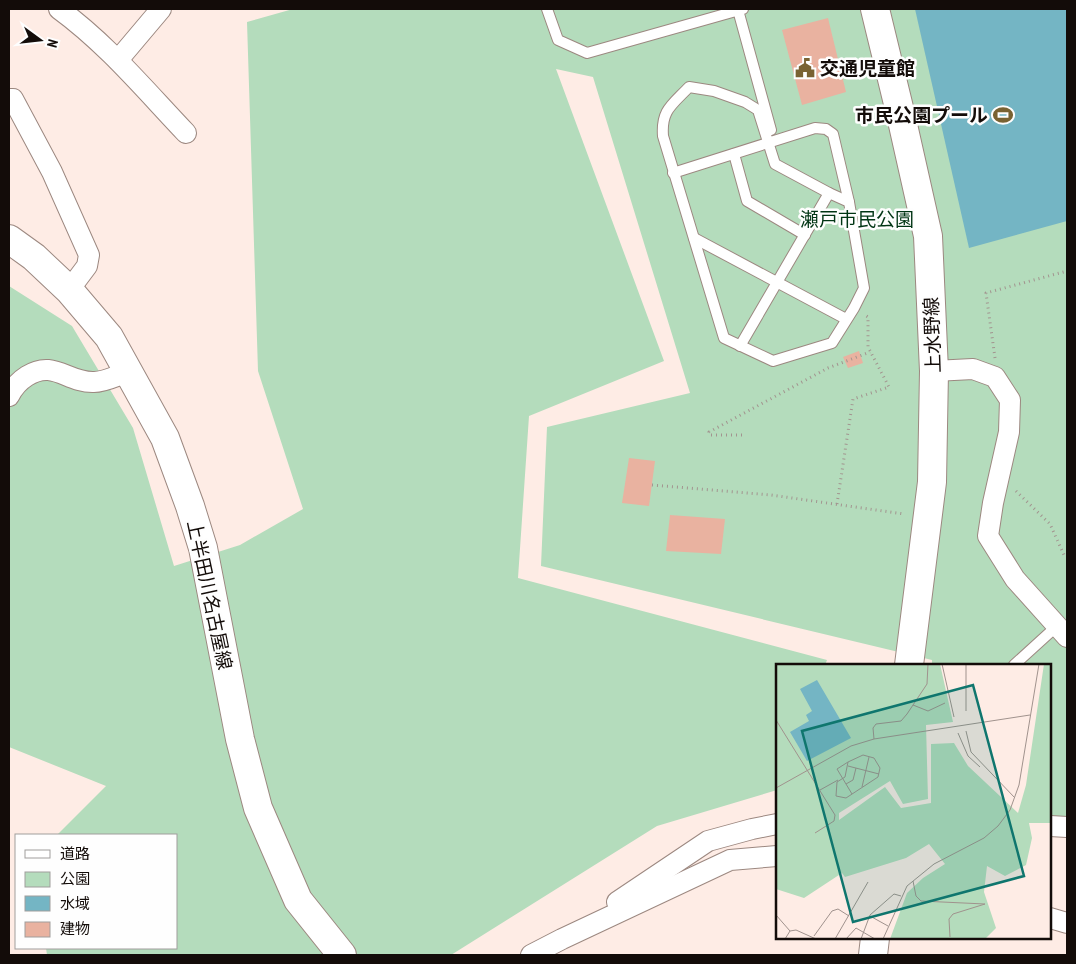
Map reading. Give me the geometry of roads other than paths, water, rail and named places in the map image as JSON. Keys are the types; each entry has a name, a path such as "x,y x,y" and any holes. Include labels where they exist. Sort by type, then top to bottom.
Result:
{"main road":[{"name":"上水野線","path":"875,9 928,236 934,371 932,482 909,664"},
{"name":"上半田川名古屋線","path":"9,239 34,257 69,290 109,337 165,438 203,548 240,739 258,808 298,900 342,955"},
{"path":"872,955 875,939"}],"street":[{"path":"59,9 79,24 118,60 153,95 186,133"},
{"path":"118,60 161,9"},
{"path":"9,99 13,99 52,172 89,255 87,266 69,290"},
{"path":"9,396 21,380 36,371 47,369 74,379 95,382 128,372"},
{"path":"934,371 973,369 995,377 1010,400 1009,432 988,536 1015,579 1062,631"},
{"path":"562,939 708,841 776,824"},
{"path":"1051,826 1067,827"},
{"path":"531,955 730,860 776,856"},
{"path":"1051,918 1067,923"}],"lane":[{"path":"548,9 558,40 587,54 741,10 772,142 775,164 849,202"},
{"path":"673,173 772,142 815,128 826,129 833,134 849,202 864,288 832,343 773,361 724,338 694,238 673,173 662,136 662,121 668,109 688,87 714,91 745,102 758,110 772,142"},
{"path":"734,154 747,201 805,234"},
{"path":"740,346 829,193"},
{"path":"694,238 846,320"},
{"path":"1015,664 1062,631"}],"water":[{"name":"市民公園プール","path":"915,9 1067,9 1067,221 969,248"}],"place":[{"name":"交通児童館","path":"805,68"},
{"name":"市民公園プール","path":"1003,115"}],"park label":[{"name":"瀬戸市民公園","path":"857,219"}]}
